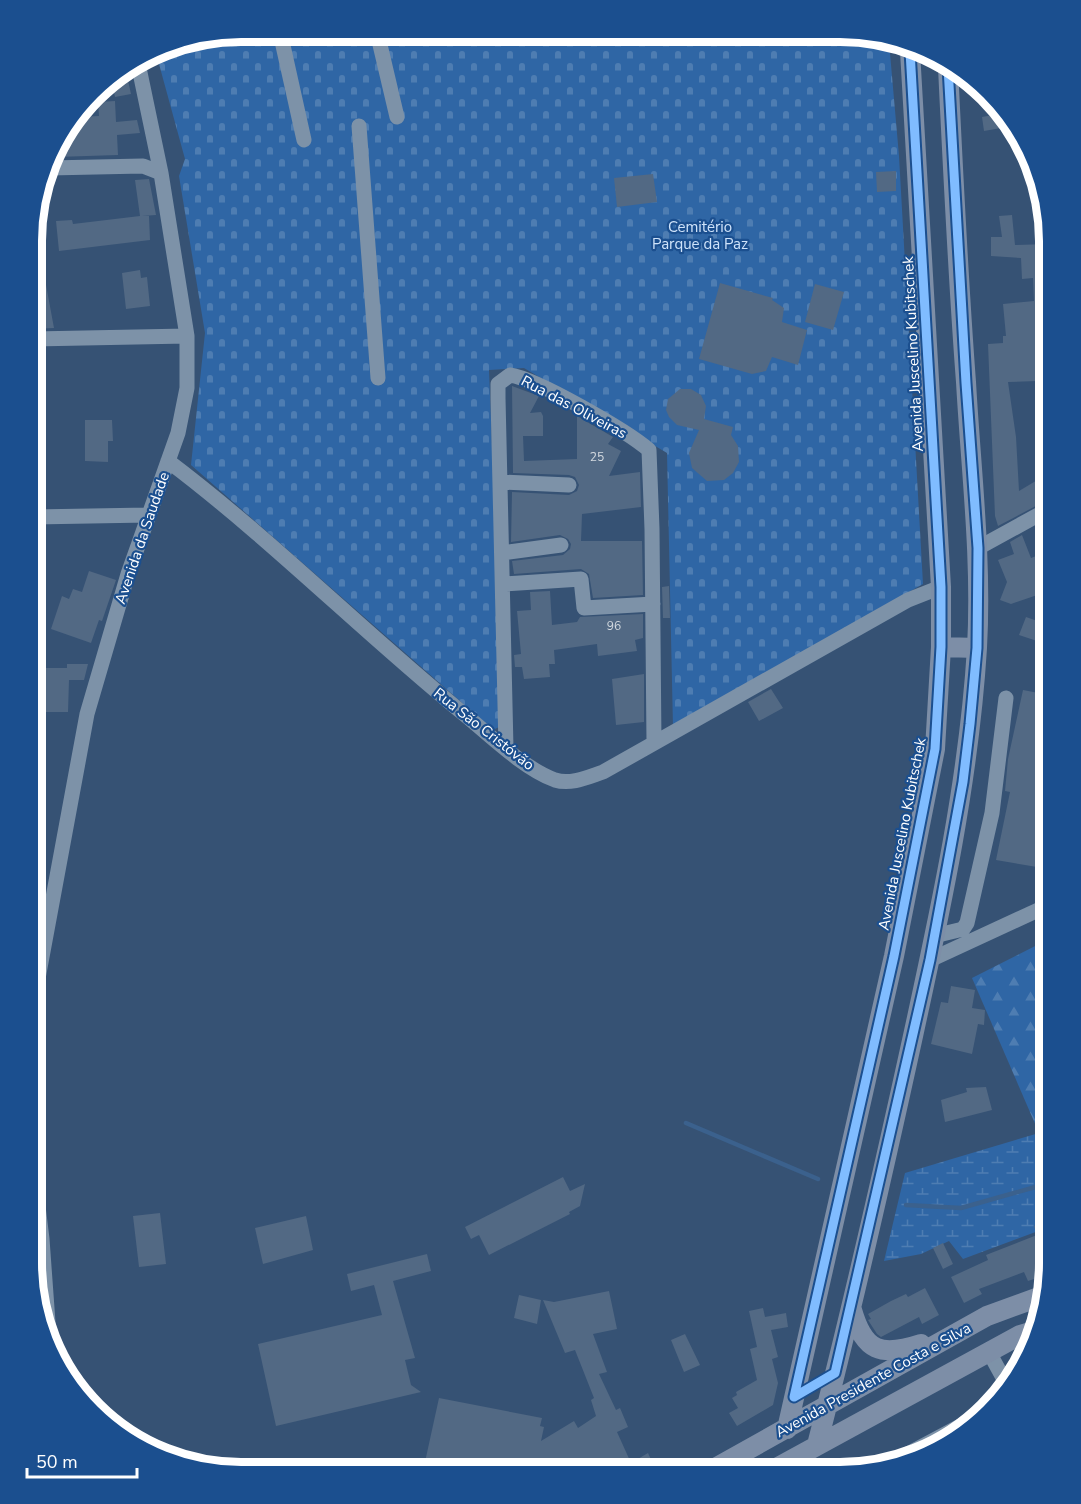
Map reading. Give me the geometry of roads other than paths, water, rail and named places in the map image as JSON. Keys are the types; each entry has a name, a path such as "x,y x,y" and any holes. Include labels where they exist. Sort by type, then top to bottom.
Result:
{"main road":[{"name":"Avenida Juscelino Kubitschek","path":"787,1430 891,967 935,749 941,647 941,587 910,55"},
{"path":"787,1430 817,1445 852,1309 930,960 963,782 976,648 978,548 948,75"},
{"path":"941,647 976,648"},
{"name":"Avenida Presidente Costa e Silva","path":"727,1462 987,1316 1036,1298"},
{"path":"852,1309 866,1343 885,1351 898,1351 932,1340 987,1316"},
{"name":"Avenida Presidente Costa e Silva","path":"787,1462 1025,1334"}],"street":[{"path":"282,42 304,140"},
{"path":"379,42 397,117"},
{"name":"Avenida da Saudade","path":"42,957 87,714 128,574 168,461 185,402 189,363 187,336 160,166 140,71"},
{"path":"358,126 378,378"},
{"path":"56,168 160,166"},
{"path":"42,339 187,336"},
{"name":"Rua das Oliveiras","path":"506,748 498,384 505,376 517,376 542,388 649,450 654,742"},
{"name":"Rua São Cristóvão","path":"168,461 254,530 423,681 506,748 540,772 565,782 603,772 908,600 941,587"},
{"path":"500,482 569,485"},
{"path":"42,517 148,514"},
{"path":"978,548 1039,514"},
{"path":"502,553 561,545"},
{"path":"503,584 581,579 584,608 653,604"},
{"path":"934,936 963,929 967,923 992,813 1006,698"},
{"path":"930,960 1039,910"},
{"path":"42,1239 47,1305"},
{"path":"989,1352 1002,1377"}],"waterway":[{"path":"686,1123 818,1179"},
{"path":"906,1205 961,1208 1039,1186"}],"park label":[{"name":"Cemitério Parque da Paz","path":"700,236"}]}
